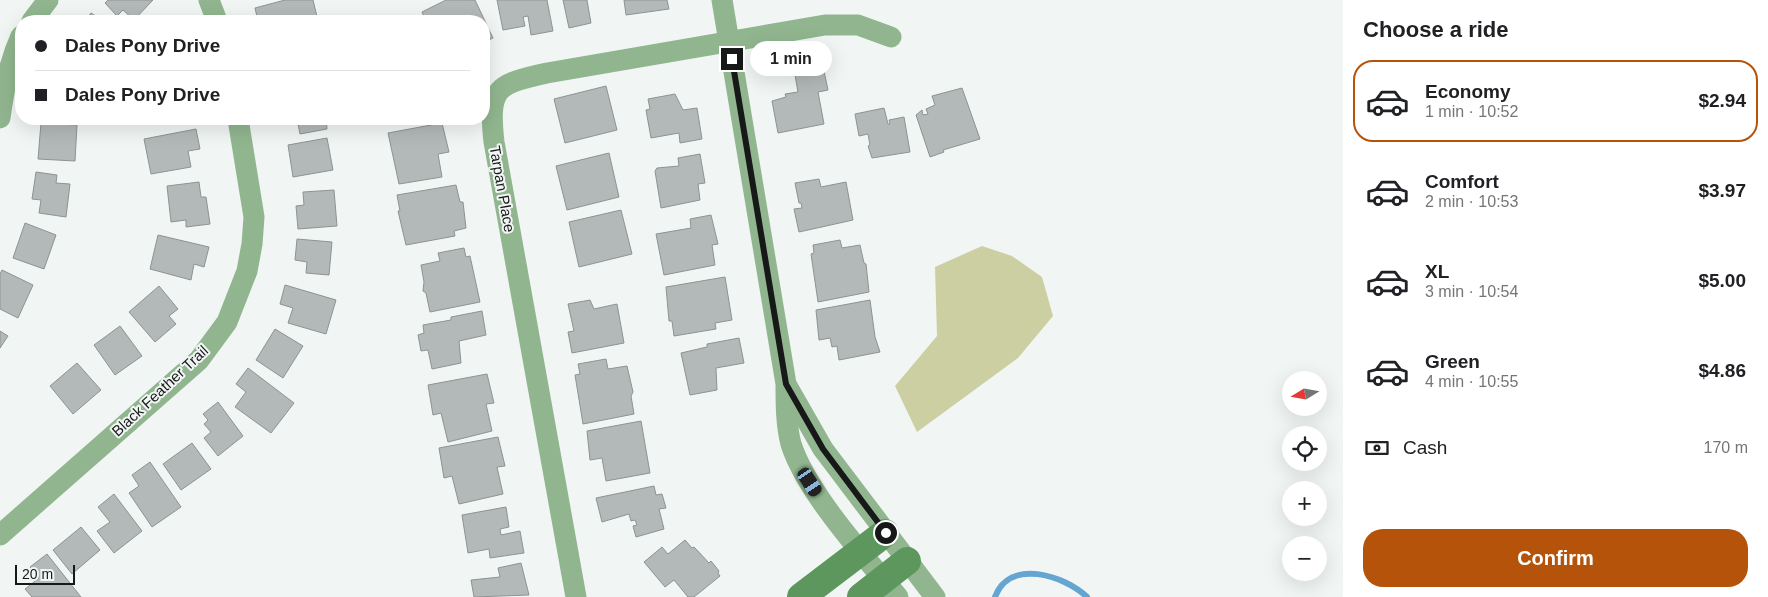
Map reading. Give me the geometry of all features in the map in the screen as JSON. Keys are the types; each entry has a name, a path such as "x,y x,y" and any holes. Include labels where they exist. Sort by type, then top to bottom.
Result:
{"street":[{"path":"37,15 48,0"},
{"path":"209,0 215,15"},
{"path":"722,0 786,384 788,429 795,456 815,490 861,552 891,588"},
{"name":"Tarpan Place","path":"576,597 494,142 491,115 493,98 504,86 523,78 728,40 844,24 874,29 891,37"},
{"path":"0,118 8,72 15,53"},
{"name":"Black Feather Trail","path":"0,535 199,360 215,341 227,322 247,272 252,244 253,209 239,125"},
{"path":"786,384 823,449 935,597"},
{"path":"801,597 886,533"},
{"path":"861,597 891,588 907,562"}],"green space":[{"path":"982,246 1012,256 1042,277 1053,316 1018,358 917,432 895,386 937,336 935,267"}],"building":[{"path":"108,0 153,0 139,15 128,15 123,10 116,15 105,3"},
{"path":"285,0 313,0 317,15 257,15 255,8"},
{"path":"446,0 475,0 482,15 423,15 422,12"},
{"path":"497,0 547,0 553,31 531,35 528,16 523,17 525,26 503,30"},
{"path":"563,0 587,0 591,23 569,28"},
{"path":"624,0 667,0 669,9 626,15"},
{"path":"816,70 816,73 824,71 828,90 818,92 824,124 778,133 772,101 786,97 785,94 798,92 795,75"},
{"path":"606,86 617,130 565,143 554,99"},
{"path":"962,88 980,139 943,150 944,152 930,157 916,115 922,110 923,115 928,114 926,109 935,105 932,96"},
{"path":"675,94 683,110 697,108 702,139 680,143 679,133 651,138 646,110 650,109 648,99"},
{"path":"884,108 888,124 890,124 889,120 904,117 910,152 872,158 868,146 870,145 868,134 859,136 855,114"},
{"path":"41,125 77,125 75,161 38,159"},
{"path":"298,125 327,125 327,129 300,134"},
{"path":"431,125 442,125 449,152 438,154 442,177 399,184 388,133"},
{"path":"196,129 200,149 188,151 191,167 151,174 144,139"},
{"path":"327,138 333,170 293,177 288,145"},
{"path":"609,153 619,197 567,210 556,166"},
{"path":"700,154 705,183 698,184 700,200 661,208 655,171 657,168 679,166 678,158"},
{"path":"36,172 57,175 56,183 70,184 66,217 39,213 41,200 32,199"},
{"path":"819,179 821,187 846,182 853,220 799,232 794,209 802,208 801,203 799,203 795,183"},
{"path":"199,182 201,197 206,197 210,224 186,227 186,220 171,222 167,186"},
{"path":"456,185 460,202 463,202 466,228 454,231 455,236 406,245 398,211 400,211 397,195"},
{"path":"334,190 337,226 298,229 296,206 304,205 303,192"},
{"path":"621,210 632,254 579,267 569,222"},
{"path":"711,215 718,244 712,245 715,265 664,275 656,234 691,228 690,219"},
{"path":"25,223 56,235 44,269 13,258"},
{"path":"158,235 209,247 204,267 194,264 191,280 150,269"},
{"path":"297,239 332,242 329,275 306,273 307,262 295,260"},
{"path":"840,240 842,248 860,245 864,263 866,264 869,292 818,302 811,254 814,253 813,245"},
{"path":"464,248 466,257 470,256 480,302 430,312 426,293 423,291 424,282 421,265 440,261 438,253"},
{"path":"2,270 33,285 18,318 0,309 0,274"},
{"path":"725,277 732,320 715,323 716,329 674,336 672,321 669,321 666,287"},
{"path":"285,285 336,300 326,334 288,323 293,308 280,304"},
{"path":"159,286 178,309 169,316 176,324 155,342 129,312"},
{"path":"590,300 594,309 617,304 624,343 572,353 568,332 574,331 568,304"},
{"path":"870,300 875,337 880,352 839,360 837,346 832,347 830,338 819,340 816,310"},
{"path":"482,311 486,335 459,341 461,363 432,369 428,350 421,351 418,335 424,333 423,325 451,320 451,317"},
{"path":"120,326 142,356 115,375 94,345"},
{"path":"275,329 303,346 283,378 256,360"},
{"path":"0,331 8,336 0,348"},
{"path":"739,338 744,363 716,368 717,390 690,395 681,353 707,347 707,344"},
{"path":"606,359 608,369 627,366 633,392 631,396 634,414 583,424 575,375 580,374 578,364"},
{"path":"77,363 101,390 73,414 50,386"},
{"path":"248,368 294,403 271,433 235,407 246,392 236,384"},
{"path":"487,374 494,403 486,404 492,431 448,442 441,413 433,415 428,385"},
{"path":"218,402 243,436 218,456 204,438 211,432 204,424 208,420 203,414"},
{"path":"641,421 650,473 606,481 602,458 590,460 587,431"},
{"path":"498,437 505,466 497,467 503,494 459,504 452,476 444,478 439,448"},
{"path":"192,443 211,469 181,490 163,464"},
{"path":"150,462 181,507 152,527 129,493 139,486 132,475"},
{"path":"654,486 656,495 662,494 666,508 659,509 664,529 636,537 633,526 637,525 635,520 631,521 629,514 602,522 596,498"},
{"path":"114,494 142,531 114,553 97,531 110,522 98,507"},
{"path":"506,507 509,527 500,529 501,535 520,531 524,553 490,558 489,549 468,553 462,515"},
{"path":"81,527 100,550 72,574 53,550"},
{"path":"685,540 709,563 711,561 719,571 720,576 694,597 688,597 674,580 665,587 644,562 662,547 668,554"},
{"path":"47,554 81,597 32,597 25,589 39,578 30,567"},
{"path":"521,563 529,595 474,597 471,580 500,577 498,568"}],"waterway":[{"path":"995,597 1002,585 1012,577 1024,574 1038,574 1065,582 1087,597"}],"route":[{"path":"732,59 786,384 823,449 886,533"}]}
